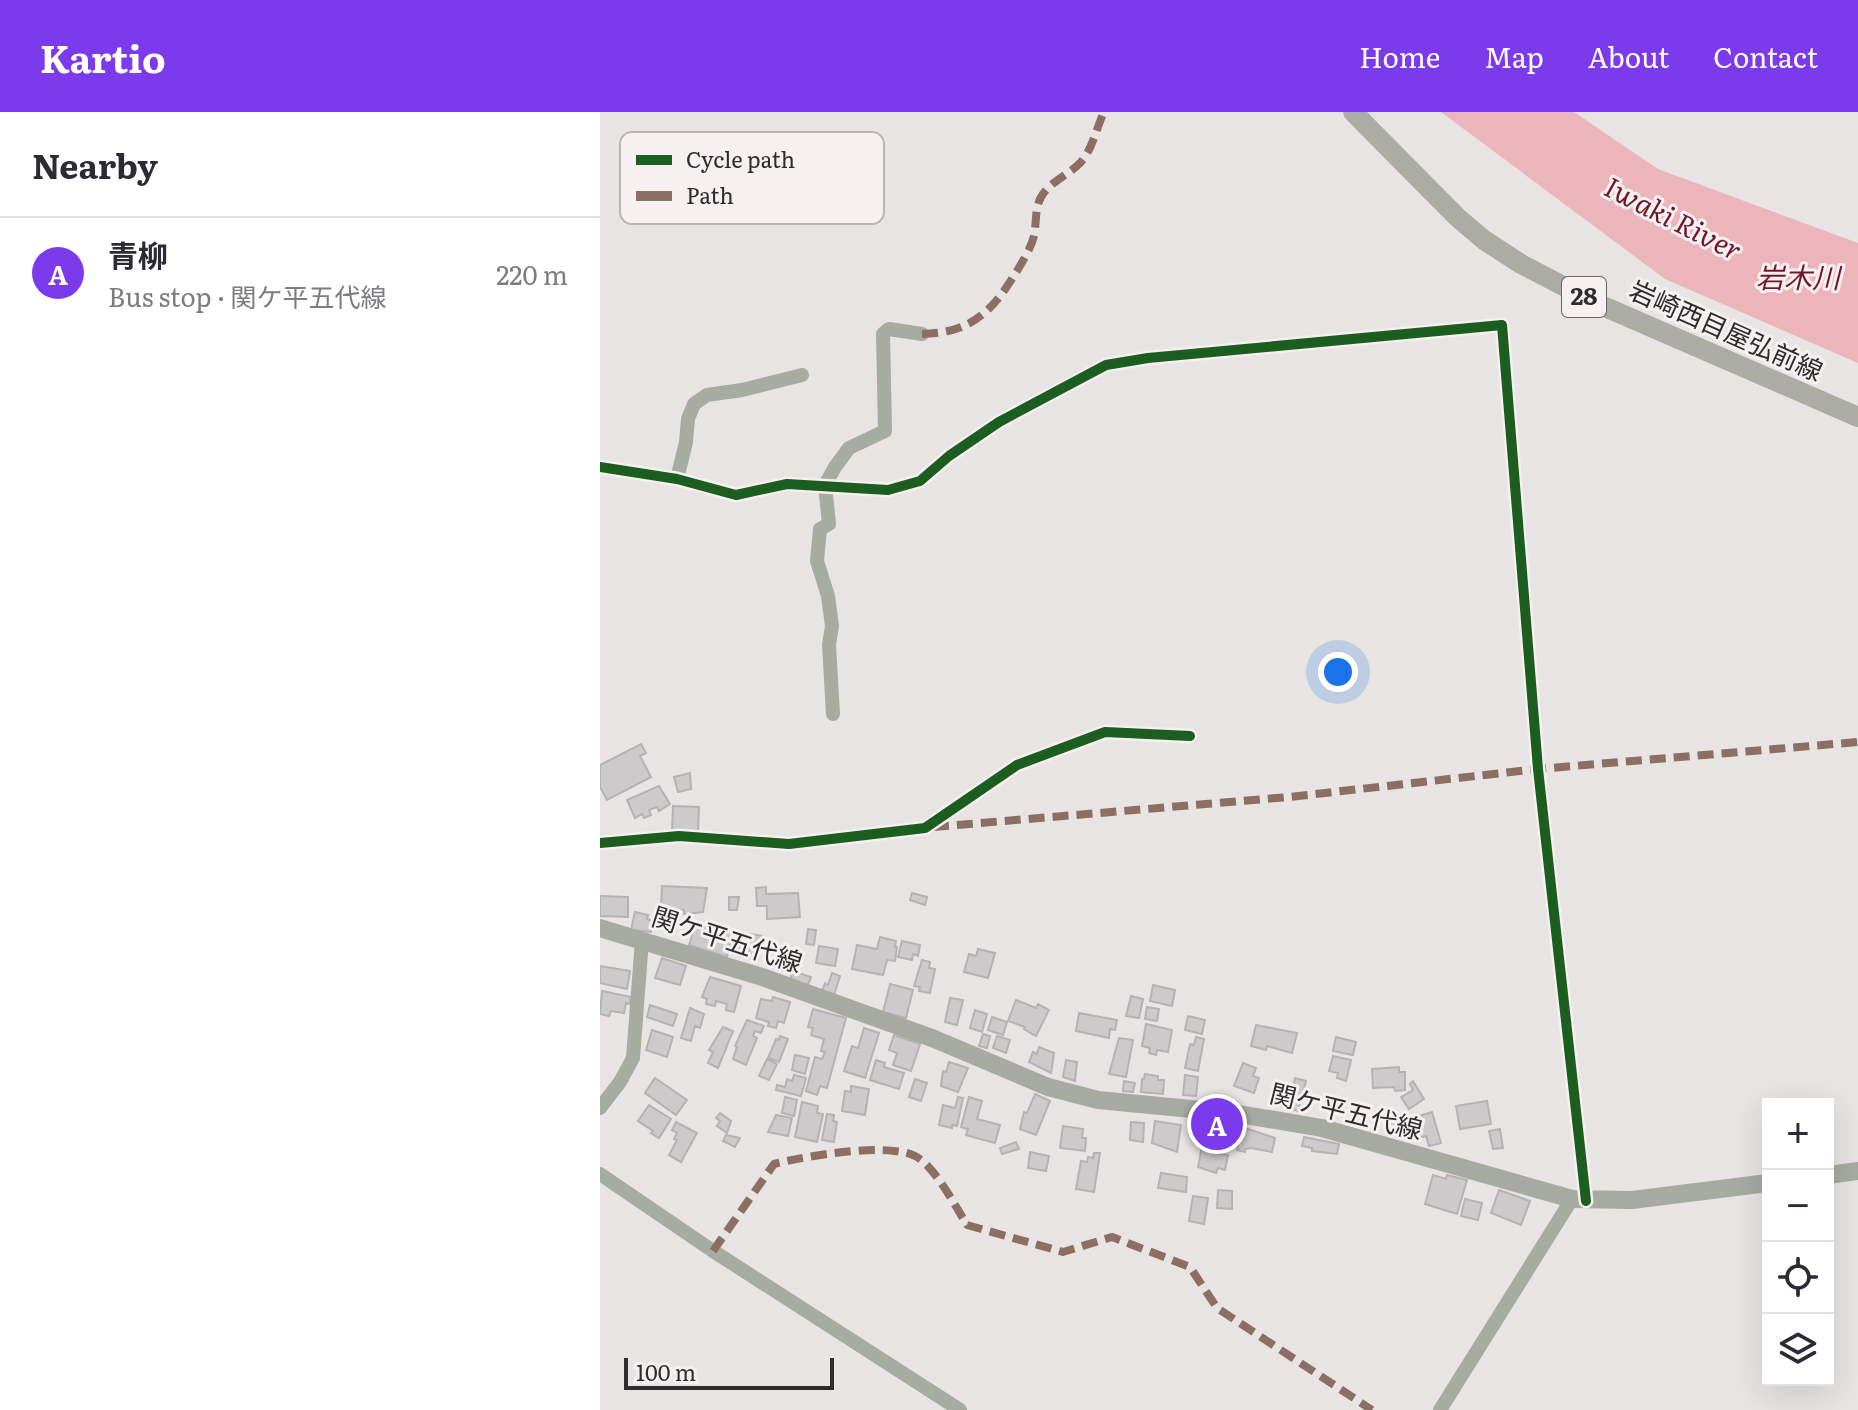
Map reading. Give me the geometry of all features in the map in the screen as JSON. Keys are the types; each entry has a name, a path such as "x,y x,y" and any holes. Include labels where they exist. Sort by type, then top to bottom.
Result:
{"main road":[{"name":"岩崎西目屋弘前線","path":"1353,112 1457,217 1512,259 1596,303 1858,417"},
{"name":"関ケ平五代線","path":"600,928 762,977 932,1038 1048,1087 1098,1100 1233,1113 1322,1128 1579,1200 1632,1200 1762,1184"},
{"path":"1834,1174 1858,1171"}],"street":[{"path":"600,467 677,479 736,495 787,484 888,490 920,481 949,456 999,422 1106,365 1148,358 1502,325 1538,769 1579,1200 1440,1410"},
{"path":"833,714 829,645 832,626 828,596 817,561 820,529 829,524 825,485 849,448 885,431 883,334 889,329 922,334"},
{"path":"677,479 688,419 694,404 707,395 802,375"},
{"path":"600,843 679,836 789,844 925,828 1017,765 1105,732 1190,736"},
{"path":"600,1108 633,1058 642,940"},
{"path":"600,1174 713,1251 960,1410"}],"water":[{"name":"岩木川","path":"1441,112 1574,112 1658,169 1858,243 1858,363 1665,279"}],"building":[{"path":"641,744 646,753 640,756 651,777 607,800 600,787 600,765"},
{"path":"690,773 691,789 678,792 674,777"},
{"path":"659,786 670,804 659,811 657,807 649,810 651,815 644,818 642,814 635,818 627,800"},
{"path":"673,806 699,807 698,832 672,831"},
{"path":"662,886 707,888 703,912 684,914 684,910 679,910 679,915 667,914 667,909 661,909"},
{"path":"766,887 766,894 798,893 800,917 767,919 767,906 757,906 756,888"},
{"path":"912,893 927,897 925,905 910,900"},
{"path":"600,896 628,897 628,917 600,916"},
{"path":"729,897 739,897 737,910 729,910"},
{"path":"635,912 648,915 647,919 654,921 651,932 631,930"},
{"path":"696,924 734,932 727,957 689,945"},
{"path":"808,929 816,930 814,945 806,944"},
{"path":"751,934 763,936 758,960 738,956 741,937 750,939"},
{"path":"880,937 896,941 897,947 895,961 887,960 883,975 852,969 857,945 877,949"},
{"path":"902,941 920,945 918,956 913,954 912,960 898,957"},
{"path":"819,946 838,949 835,966 816,963"},
{"path":"978,949 995,953 988,978 964,972 969,954 976,956"},
{"path":"662,958 686,966 680,985 655,978"},
{"path":"922,960 930,962 929,968 935,969 930,993 919,991 920,987 914,986"},
{"path":"600,966 630,971 627,989 600,983"},
{"path":"793,971 811,977 807,987 790,980"},
{"path":"832,973 840,976 834,995 822,991"},
{"path":"710,977 741,986 734,1012 726,1010 727,1004 716,1001 715,1006 706,1004 707,999 702,997"},
{"path":"890,984 913,990 906,1018 883,1012"},
{"path":"1153,985 1175,990 1172,1006 1150,1001"},
{"path":"602,991 631,997 624,1013 611,1011 609,1016 600,1014"},
{"path":"1131,996 1143,999 1139,1018 1126,1016"},
{"path":"773,997 790,1002 784,1023 778,1021 776,1028 756,1018 761,999 772,1001"},
{"path":"950,998 963,1000 957,1025 945,1022"},
{"path":"1016,1000 1036,1008 1038,1004 1049,1010 1036,1036 1025,1027 1008,1021"},
{"path":"650,1005 677,1014 673,1026 647,1017"},
{"path":"1147,1007 1159,1009 1157,1021 1145,1019"},
{"path":"690,1008 704,1014 700,1028 695,1026 691,1041 681,1038"},
{"path":"813,1009 846,1018 827,1088 820,1086 817,1095 806,1091 815,1057 822,1059 825,1052 821,1051 824,1039 811,1035 813,1028 808,1027"},
{"path":"975,1010 987,1014 982,1032 970,1028"},
{"path":"1079,1013 1117,1020 1115,1030 1110,1029 1109,1038 1076,1031"},
{"path":"1188,1016 1205,1020 1202,1034 1185,1030"},
{"path":"992,1017 1007,1022 1003,1035 988,1030"},
{"path":"747,1020 764,1026 761,1033 755,1031 753,1036 757,1038 746,1065 733,1059 735,1046"},
{"path":"1146,1024 1172,1030 1168,1052 1157,1050 1156,1055 1149,1053 1150,1048 1142,1046"},
{"path":"1256,1025 1297,1033 1292,1053 1267,1046 1266,1050 1251,1046"},
{"path":"723,1027 733,1031 718,1068 708,1063 713,1052 709,1050"},
{"path":"864,1028 879,1033 865,1078 844,1071 852,1046 858,1048"},
{"path":"652,1030 673,1037 667,1057 646,1050"},
{"path":"983,1034 990,1036 987,1048 979,1046"},
{"path":"894,1035 920,1044 911,1071 893,1065 897,1053 889,1050"},
{"path":"780,1036 788,1039 779,1062 768,1058"},
{"path":"997,1036 1010,1040 1006,1053 993,1048"},
{"path":"1196,1037 1204,1039 1198,1071 1185,1068 1190,1044 1194,1045"},
{"path":"1336,1037 1356,1042 1353,1055 1333,1051"},
{"path":"1119,1038 1133,1040 1126,1077 1109,1074"},
{"path":"1039,1047 1054,1053 1051,1073 1029,1062"},
{"path":"795,1055 809,1058 805,1074 792,1070"},
{"path":"1333,1056 1351,1060 1346,1081 1337,1078 1338,1073 1329,1071"},
{"path":"767,1059 777,1064 769,1080 759,1076"},
{"path":"876,1060 885,1063 884,1067 904,1073 899,1089 870,1080"},
{"path":"1066,1060 1077,1062 1075,1081 1063,1077"},
{"path":"949,1062 968,1068 958,1092 941,1086 943,1071 946,1072"},
{"path":"1243,1063 1256,1068 1253,1076 1259,1078 1254,1093 1234,1086"},
{"path":"1399,1067 1399,1072 1405,1072 1405,1090 1373,1088 1372,1069"},
{"path":"1145,1074 1164,1080 1163,1094 1141,1092"},
{"path":"794,1075 806,1078 801,1096 776,1090 777,1085 785,1087 787,1079 792,1081"},
{"path":"1185,1075 1198,1077 1196,1096 1183,1095"},
{"path":"655,1078 687,1100 676,1115 645,1093"},
{"path":"1295,1078 1306,1081 1298,1111 1281,1106 1284,1094 1291,1095"},
{"path":"915,1079 927,1083 921,1101 909,1097"},
{"path":"1124,1081 1135,1083 1133,1092 1123,1091"},
{"path":"1413,1081 1424,1099 1409,1109 1401,1097 1413,1090 1410,1084"},
{"path":"851,1086 869,1089 865,1115 842,1111 845,1091 851,1092"},
{"path":"1035,1094 1050,1101 1036,1135 1020,1129 1024,1112 1027,1113"},
{"path":"785,1097 797,1100 794,1116 782,1113"},
{"path":"958,1097 963,1098 957,1126 939,1125 943,1105 955,1108"},
{"path":"969,1097 982,1101 977,1119 1000,1125 995,1143 966,1135 968,1129 961,1127"},
{"path":"1487,1101 1491,1124 1460,1129 1456,1106"},
{"path":"802,1102 818,1106 817,1113 823,1114 817,1142 795,1137"},
{"path":"649,1105 671,1119 659,1138 638,1121"},
{"path":"1432,1112 1441,1143 1429,1146 1426,1136 1409,1141 1403,1121"},
{"path":"720,1113 731,1121 727,1133 717,1126 720,1121 716,1118"},
{"path":"827,1114 834,1115 833,1121 837,1122 834,1142 822,1140"},
{"path":"776,1115 792,1118 788,1136 768,1132"},
{"path":"1387,1118 1400,1118 1400,1134 1387,1134"},
{"path":"1155,1121 1181,1125 1177,1152 1152,1143"},
{"path":"676,1122 697,1133 681,1162 669,1155 677,1140 674,1139 677,1133 672,1130"},
{"path":"1131,1122 1144,1123 1143,1142 1130,1140"},
{"path":"1063,1126 1083,1129 1085,1151 1060,1148"},
{"path":"1239,1126 1275,1138 1272,1152 1251,1148 1245,1149 1245,1152 1237,1150 1241,1132 1238,1131"},
{"path":"1500,1129 1503,1148 1493,1149 1489,1131"},
{"path":"726,1135 740,1138 735,1147 723,1141"},
{"path":"1304,1137 1339,1144 1337,1154 1312,1151 1312,1148 1302,1146"},
{"path":"1016,1142 1019,1149 1002,1154 1000,1148"},
{"path":"1202,1146 1212,1148 1211,1152 1228,1155 1225,1170 1218,1168 1216,1173 1198,1167"},
{"path":"1030,1152 1049,1156 1046,1171 1028,1168"},
{"path":"1094,1153 1100,1153 1094,1192 1076,1189 1081,1161 1087,1162"},
{"path":"1161,1173 1187,1177 1186,1192 1158,1188"},
{"path":"1433,1175 1467,1180 1457,1214 1425,1204"},
{"path":"1218,1190 1232,1191 1232,1209 1217,1208"},
{"path":"1499,1190 1530,1201 1521,1225 1491,1213"},
{"path":"1193,1196 1208,1198 1204,1224 1189,1221"},
{"path":"1465,1199 1482,1203 1478,1220 1461,1216"}],"marked path":[{"path":"922,334 939,333 966,325 997,300 1031,245 1040,199 1085,157 1104,112"},
{"path":"933,827 1289,797 1538,769 1858,742"},
{"path":"713,1251 774,1164 866,1150 902,1152 915,1156 930,1168 967,1225 1063,1252 1112,1237 1190,1267 1217,1308 1372,1410"}],"cycle path":[{"path":"600,467 677,479 736,495 787,484 888,490 920,481 949,456 999,422 1106,365 1148,358 1502,325 1538,769 1586,1201"},
{"path":"600,843 679,836 789,844 925,828 1017,765 1105,732 1190,736"}],"place":[{"name":"青柳","path":"1217,1124"}],"water label":[{"name":"Iwaki River","path":"1673,219"}]}
